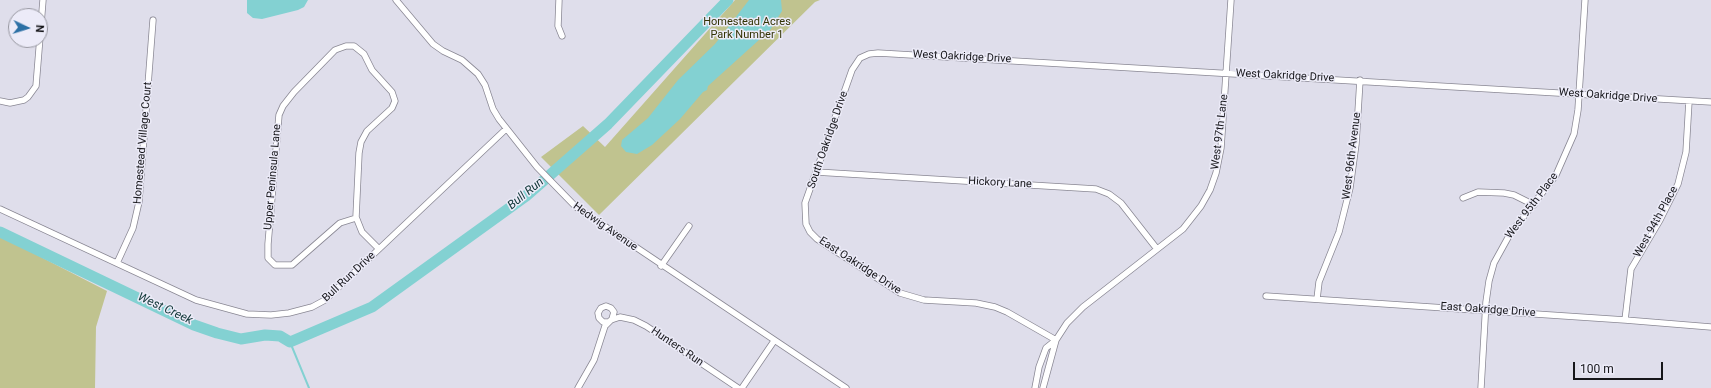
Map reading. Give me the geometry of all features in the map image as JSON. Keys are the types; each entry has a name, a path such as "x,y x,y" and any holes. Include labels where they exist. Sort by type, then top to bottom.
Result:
{"street":[{"path":"0,101 17,103 28,98 36,86 43,0"},
{"name":"Hedwig Avenue","path":"396,0 433,44 462,60 478,74 487,90 493,109 506,129 552,183 581,211 661,266 846,388"},
{"path":"559,0 558,26 562,36"},
{"name":"West 97th Lane","path":"1035,388 1046,348 1056,340 1077,312 1190,222 1201,206 1213,182 1220,157 1231,0"},
{"name":"West 95th Place","path":"1481,388 1485,310 1489,281 1496,258 1510,234 1556,175 1569,148 1576,124 1585,0"},
{"name":"Homestead Village Court","path":"117,263 132,228 139,202 153,20"},
{"name":"Upper Peninsula Lane","path":"346,46 354,46 364,54 372,70 392,92 395,101 392,108 371,126 361,142 355,201 356,218 340,223 295,264 281,266 272,263 267,254 279,115 290,97 335,50 346,46"},
{"name":"West Oakridge Drive","path":"860,58 869,54 878,53 1360,80 1711,102"},
{"name":"South Oakridge Drive","path":"806,224 805,203 852,70 860,58"},
{"name":"West 96th Avenue","path":"1317,299 1319,282 1339,232 1350,188 1356,149 1360,80"},
{"name":"West 94th Place","path":"1625,320 1631,268 1660,220 1678,184 1686,152 1689,101"},
{"name":"Bull Run Drive","path":"0,209 196,300 215,307 247,314 271,315 297,311 319,304 506,129"},
{"name":"Hickory Lane","path":"816,172 1096,189 1109,194 1121,203 1157,249"},
{"path":"1463,198 1478,192 1504,193 1514,195 1534,205"},
{"path":"356,218 362,232 379,249"},
{"name":"East Oakridge Drive","path":"806,224 817,239 900,293 924,300 976,303 995,307 1007,312 1056,340"},
{"path":"661,266 689,226"},
{"name":"East Oakridge Drive","path":"1266,296 1485,310 1711,327"},
{"name":"Hunters Run","path":"578,388 594,360 604,329 610,320 622,317 646,326 738,388"},
{"name":"West 97th Lane","path":"1043,388 1056,340"},
{"path":"742,388 774,341"}],"green space":[{"name":"Homestead Acres Park Number 1","path":"735,0 820,0 815,2 599,215 541,157 583,126 605,147"},
{"path":"0,236 107,291 96,327 95,388 0,388"}],"shaded area":[{"path":"247,0 308,0 304,7 298,10 262,19 253,18 247,13"},
{"path":"749,0 781,0 782,11 770,30 708,86 707,90 703,92 680,119 652,145 637,154 626,152 621,146 622,140 648,118 678,80 715,44"}],"waterway":[{"name":"Bull Run","path":"0,232 194,325 241,339 265,335 280,336 290,342 372,307 526,196 608,124 728,0"},
{"name":"West Creek","path":"290,342 309,388"}]}
